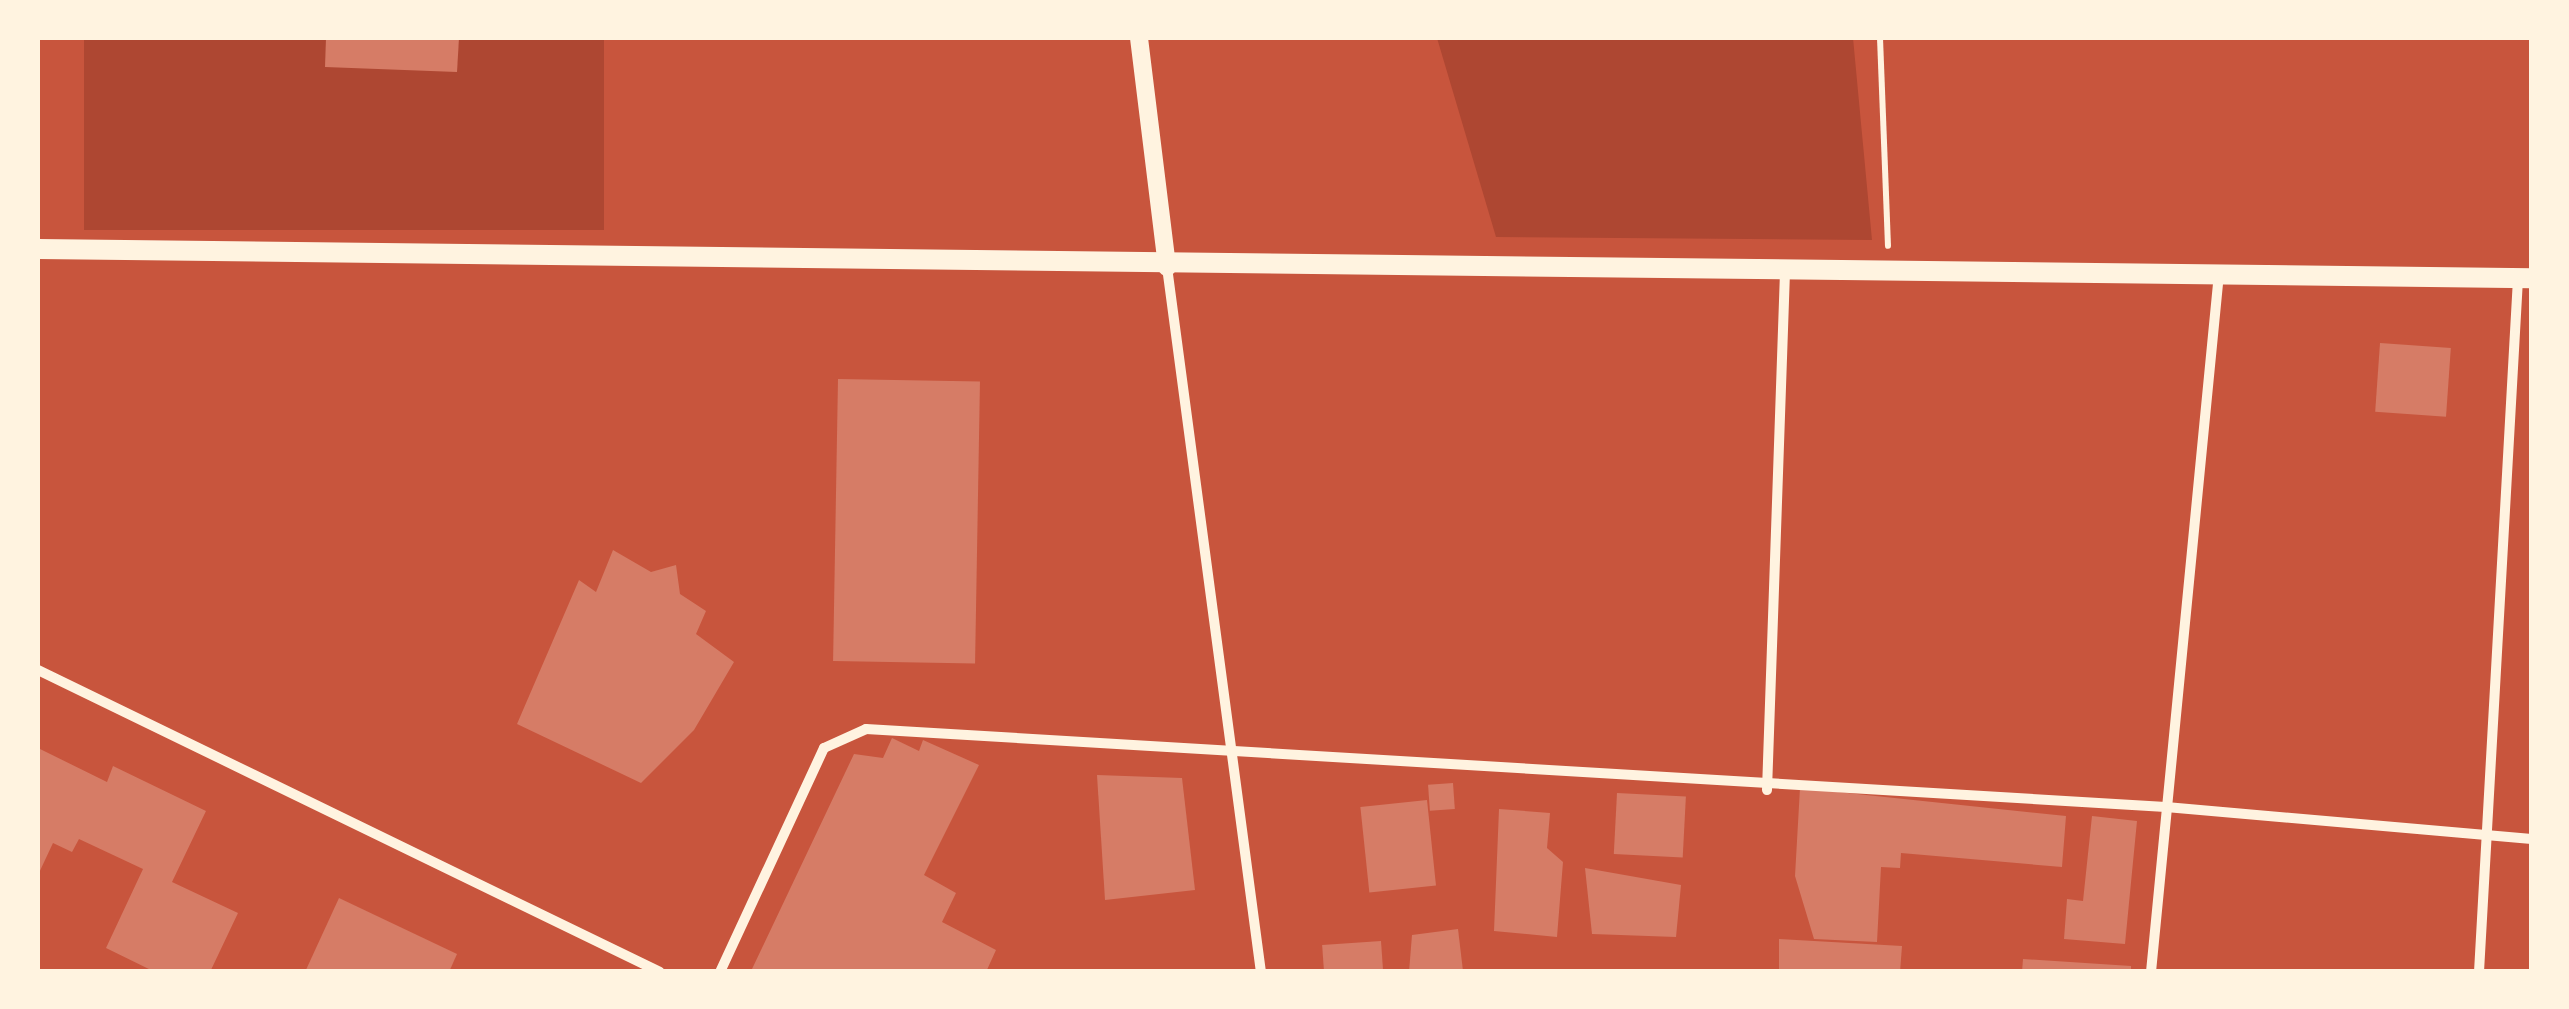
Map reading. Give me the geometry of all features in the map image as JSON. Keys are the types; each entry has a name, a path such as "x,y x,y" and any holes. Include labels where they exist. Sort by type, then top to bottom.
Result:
{"main road":[{"path":"38,250 1167,266 2525,278"}],"street":[{"path":"1140,38 1167,266 1238,752 1261,972"},
{"path":"1767,790 1784,271"},
{"path":"2151,972 2220,273"},
{"path":"2479,972 2525,278"},
{"path":"38,670 660,972"},
{"path":"720,972 824,748 844,735 1238,752 1767,790 2166,807 2532,839"}],"path":[{"path":"1880,38 1887,272"}],"shaded area":[{"path":"84,38 604,38 604,230 84,230"},
{"path":"1437,38 1853,38 1872,240 1496,237"}],"building":[{"path":"326,38 459,38 457,72 325,67"},
{"path":"2380,343 2451,348 2446,417 2375,412"},
{"path":"838,379 980,381 975,663 833,661"},
{"path":"613,550 651,572 676,565 680,594 706,611 696,634 734,662 694,730 641,783 517,724 579,580 596,592"},
{"path":"892,738 919,751 923,740 979,765 924,875 956,893 942,922 996,950 986,972 752,969 854,754 883,758"},
{"path":"38,748 107,782 113,766 206,811 172,882 238,913 210,972 155,972 106,948 143,869 79,839 72,852 53,843 38,875"},
{"path":"1097,775 1182,778 1195,890 1105,900"},
{"path":"1453,783 1455,809 1430,811 1428,785"},
{"path":"1800,788 2066,816 2062,867 1901,853 1900,868 1881,867 1877,942 1814,939 1795,876"},
{"path":"1617,793 1686,797 1683,858 1614,854"},
{"path":"1427,800 1436,886 1369,893 1360,807"},
{"path":"1499,809 1550,813 1547,848 1563,862 1557,937 1494,931"},
{"path":"2092,816 2137,821 2125,944 2064,939 2067,899 2083,901"},
{"path":"1585,868 1681,885 1676,937 1592,934"},
{"path":"339,898 457,954 449,972 305,972"},
{"path":"1458,929 1463,971 1409,972 1412,935"},
{"path":"1779,939 1902,946 1900,972 1779,972"},
{"path":"1381,941 1383,972 1324,972 1322,945"},
{"path":"2023,959 2131,966 2131,972 2022,972"}]}
